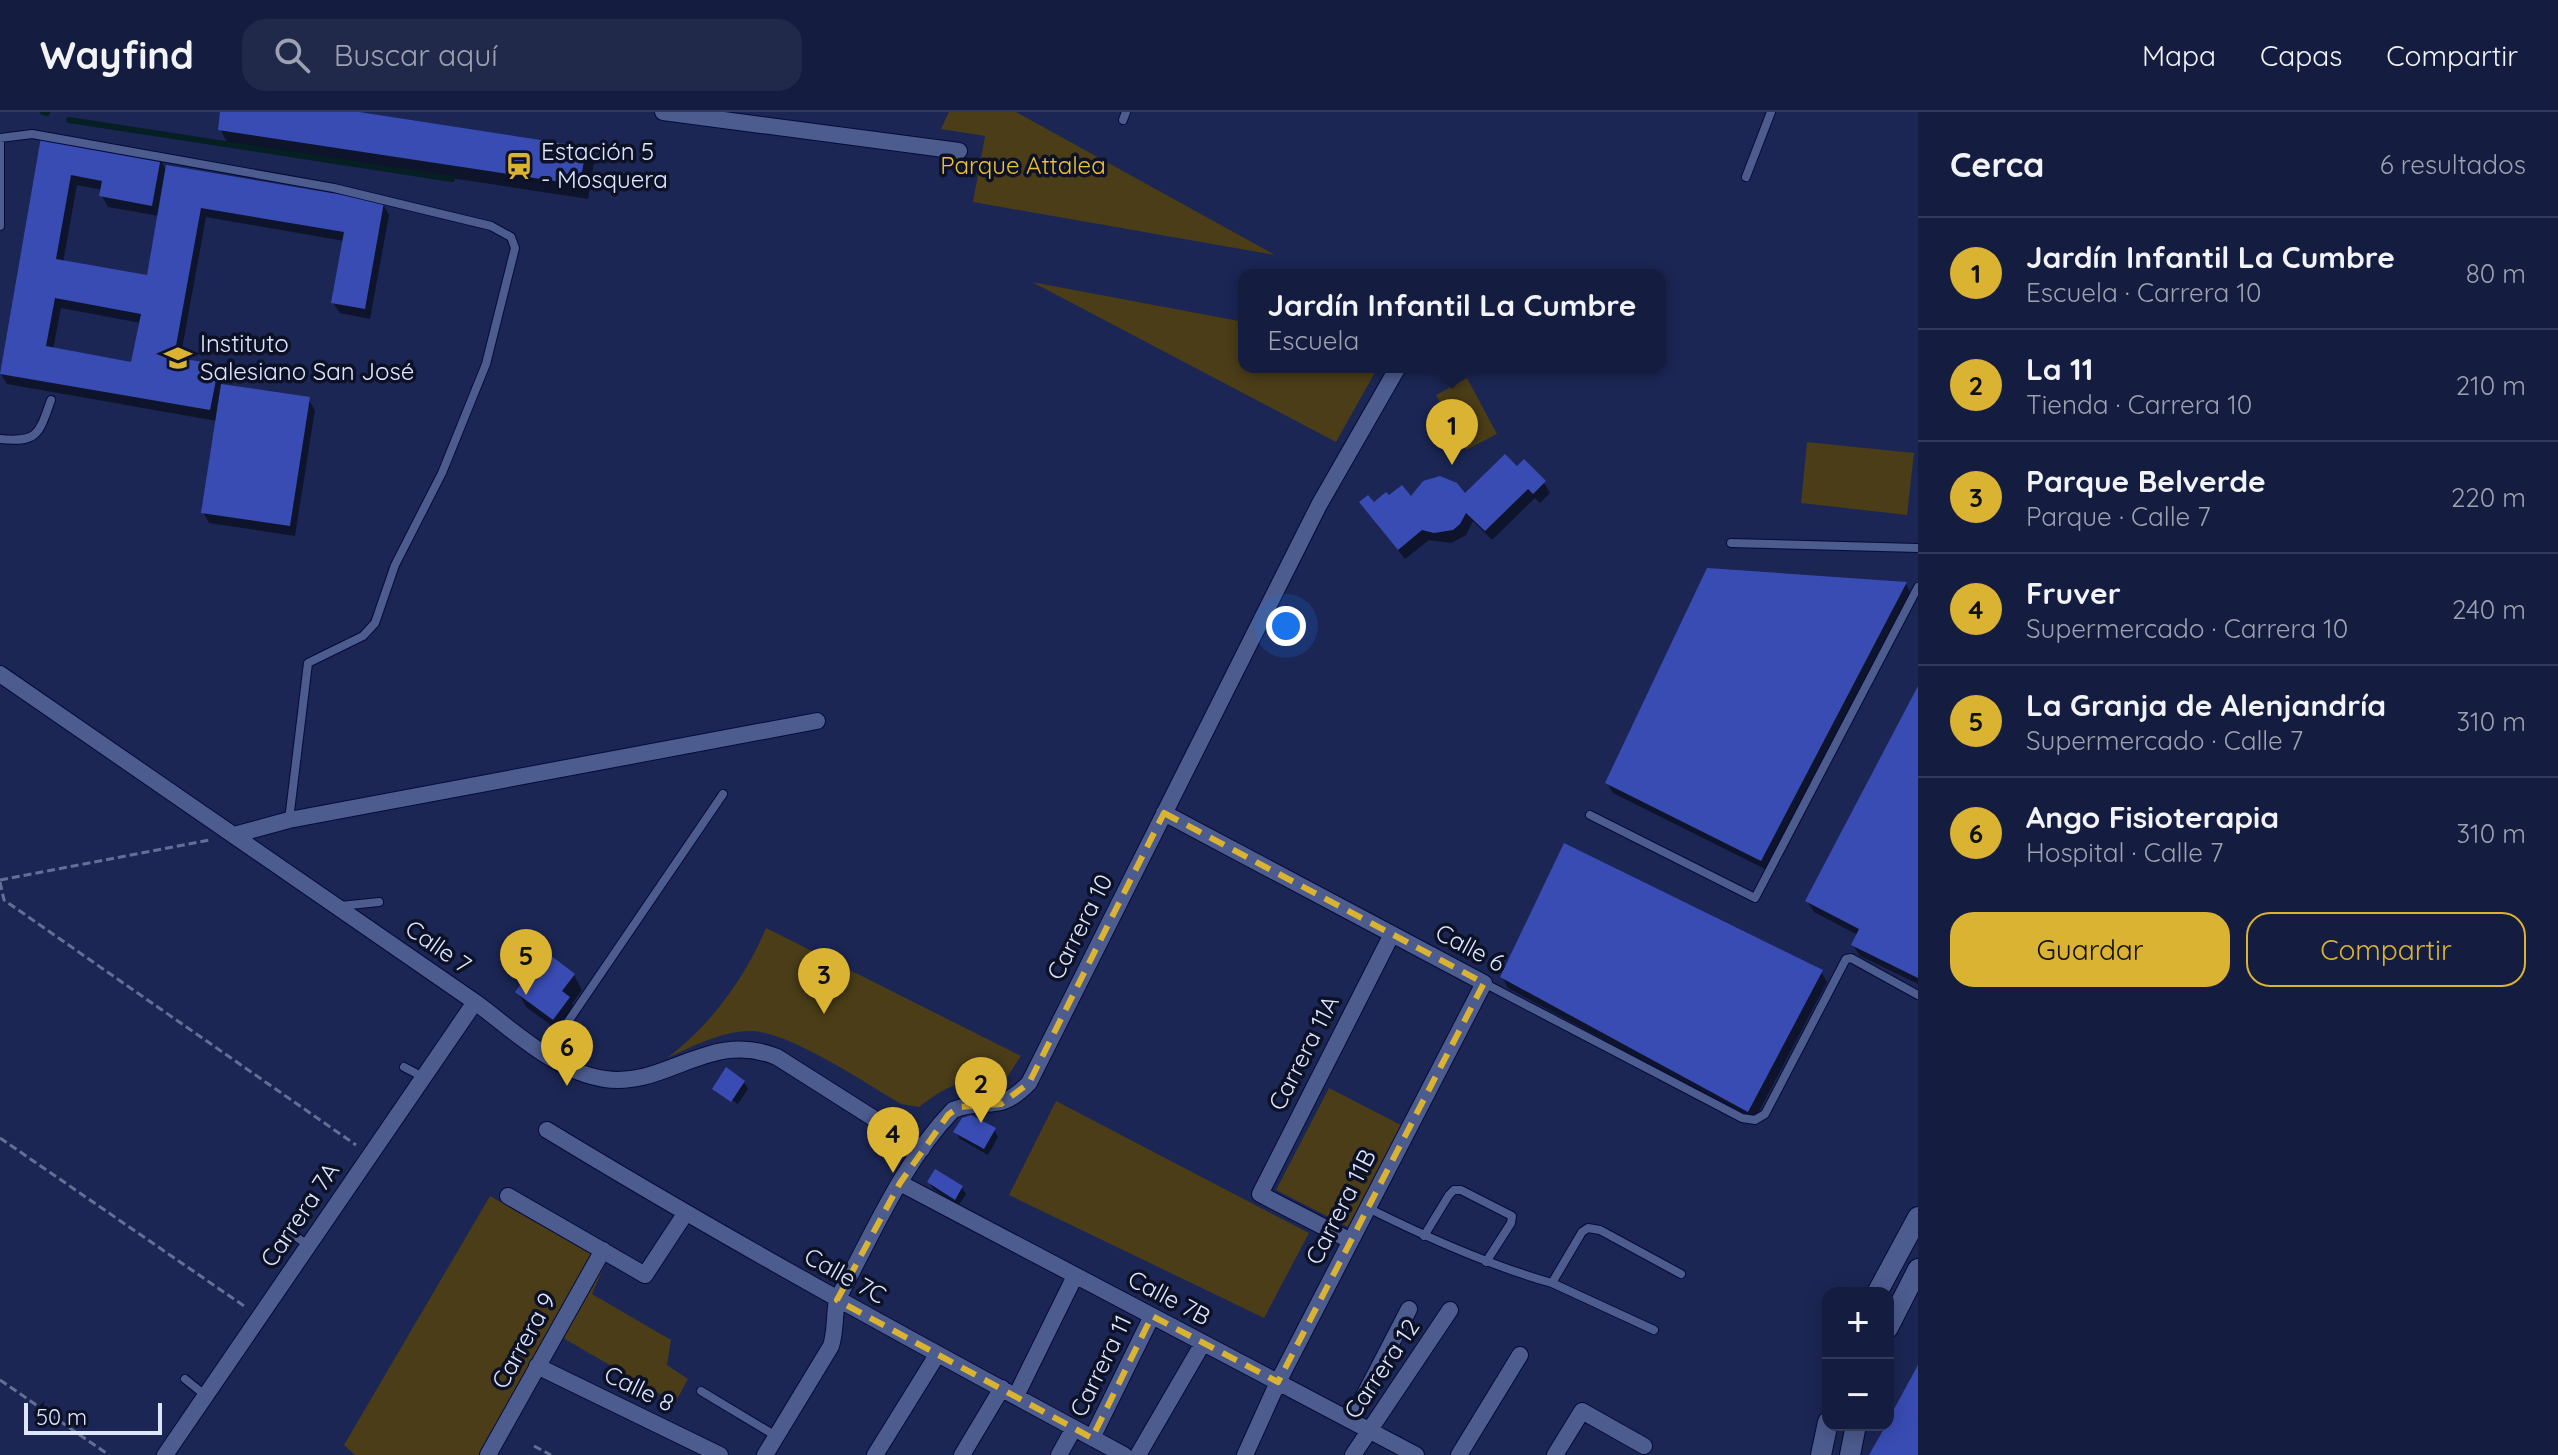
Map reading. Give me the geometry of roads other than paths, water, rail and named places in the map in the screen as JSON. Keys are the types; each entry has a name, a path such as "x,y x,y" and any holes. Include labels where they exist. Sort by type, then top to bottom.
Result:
{"street":[{"path":"663,112 959,151"},
{"name":"Carrera 10","path":"765,1455 831,1346 836,1330 833,1317 837,1300 900,1183 922,1149 953,1110 1001,1104 1015,1097 1029,1083 1319,505 1395,373"},
{"name":"Calle 7","path":"0,674 546,1054 579,1072 609,1080 647,1074 714,1051 748,1048 766,1052 922,1149"},
{"path":"234,835 289,820 817,721"},
{"name":"Calle 6","path":"1164,813 1484,983"},
{"name":"Carrera 11A","path":"1351,1241 1260,1194 1392,934"},
{"name":"Carrera 11B","path":"1245,1455 1278,1382 1484,983"},
{"name":"Carrera 7A","path":"165,1455 475,1002"},
{"name":"Calle 7C","path":"547,1130 685,1214 837,1300 1124,1455"},
{"name":"Calle 7B","path":"900,1183 1416,1455"},
{"path":"508,1196 645,1275 685,1214"},
{"path":"1880,1287 1918,1217"},
{"name":"Carrera 9","path":"488,1455 603,1250"},
{"path":"1894,1316 1918,1269"},
{"path":"962,1455 1009,1392 1075,1276"},
{"name":"Carrera 12","path":"1351,1421 1409,1309"},
{"name":"Carrera 12","path":"1353,1455 1450,1310"},
{"name":"Carrera 11","path":"1092,1438 1152,1316"},
{"path":"1138,1455 1203,1343"},
{"path":"875,1455 937,1355"},
{"path":"1459,1455 1520,1355"},
{"name":"Calle 8","path":"537,1366 720,1455"},
{"path":"1555,1455 1582,1411 1644,1446"},
{"name":"Carrera 11","path":"1059,1455 1074,1428"},
{"path":"1821,1455 1826,1431"},
{"path":"1850,1455 1855,1431"}],"lane":[{"path":"1746,177 1771,112"},
{"path":"0,226 0,140 32,134 334,188 491,226 511,237 515,248 486,364 442,473 395,565 375,623 363,636 308,663 289,820"},
{"path":"0,439 20,441 33,438 41,429 51,400"},
{"path":"1731,543 1918,548"},
{"path":"1590,815 1755,898 1918,587"},
{"path":"546,1054 723,794"},
{"path":"337,907 379,902"},
{"name":"Calle 6","path":"1484,983 1742,1118 1755,1120 1765,1114 1846,959 1851,958 1918,995"},
{"path":"404,1067 423,1077"},
{"path":"1424,1236 1449,1195 1454,1190 1461,1190 1512,1216 1511,1223 1486,1262"},
{"path":"1368,1208 1424,1236 1486,1262 1552,1283 1654,1330"},
{"path":"1552,1283 1582,1232 1588,1228 1600,1230 1681,1274"},
{"path":"289,1232 308,1246"},
{"path":"185,1379 206,1395"},
{"path":"701,1391 776,1436"}],"waterway":[{"path":"43,112 47,113"},
{"path":"69,120 452,179"}],"place":[{"name":"Estación 5 - Mosquera","path":"519,166"},
{"name":"Instituto Salesiano San José","path":"178,358"},
{"name":"Jardín Infantil La Cumbre","path":"1452,465"},
{"name":"La Granja de Alenjandría","path":"526,995"},
{"name":"Parque Belverde","path":"824,1014"},
{"name":"Ango Fisioterapia","path":"567,1086"},
{"name":"La 11","path":"981,1123"},
{"name":"Fruver","path":"893,1173"}],"park label":[{"name":"Parque Attalea","path":"1023,166"}]}
